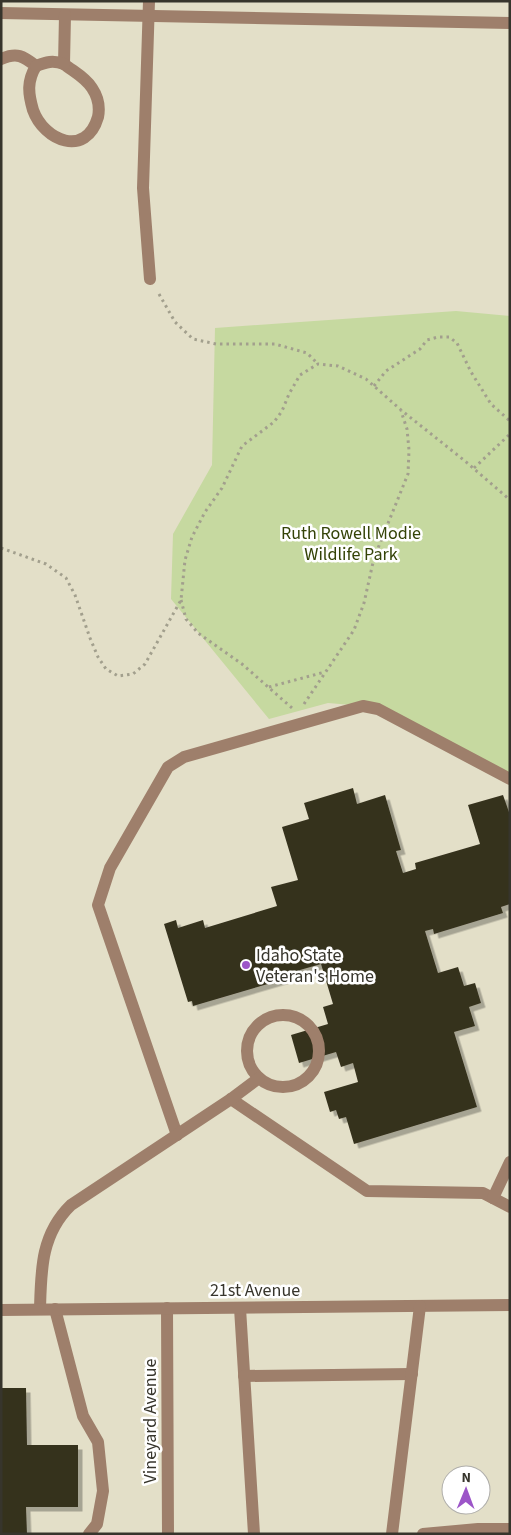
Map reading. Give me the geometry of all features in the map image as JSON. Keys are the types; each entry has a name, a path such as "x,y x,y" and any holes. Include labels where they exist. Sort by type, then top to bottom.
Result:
{"street":[{"path":"149,1 143,188 150,279"},
{"path":"1,13 510,23"},
{"path":"64,64 65,15"},
{"path":"1,58 18,55 36,66"},
{"path":"56,61 80,74 87,82 97,97 99,105 92,131 86,137 78,141 61,140 43,128 35,115 30,100 28,84 36,66 56,61"},
{"path":"177,1135 98,905 110,868 168,767 184,757 299,718 363,706 378,709 510,779"},
{"path":"275,1015 293,1016 308,1024 318,1040 320,1049 316,1068 310,1075 294,1086 285,1087 266,1083 259,1078 248,1064 246,1055 249,1037 259,1023 275,1015"},
{"path":"40,1309 41,1267 44,1253 53,1231 64,1212 71,1205 259,1078"},
{"path":"231,1098 367,1191 483,1193 510,1207"},
{"path":"493,1198 510,1162"},
{"name":"21st Avenue","path":"1,1310 510,1305"},
{"path":"392,1534 420,1306"},
{"name":"Vineyard Avenue","path":"166,1308 168,1534"},
{"path":"240,1308 254,1534"},
{"path":"55,1309 83,1416 98,1442 103,1491 98,1524 89,1534"},
{"path":"244,1376 412,1374"},
{"path":"423,1534 478,1529 510,1529"}],"path":[{"path":"150,279 175,322 193,340 216,344 275,344 307,353 318,364 338,366 366,379 510,500"},
{"path":"374,386 386,371 420,349 427,340 449,337 457,343 471,372 491,404 510,421"},
{"path":"318,364 300,376 289,394 282,411 274,422 242,446 222,488 205,512 192,537 185,560 181,600 186,620 198,633 242,664 299,718 325,672 354,630 364,604 374,558 408,474 409,450 407,429 401,410"},
{"path":"474,468 510,434"},
{"path":"1,548 46,564 66,578 75,595 98,657 106,669 118,676 133,674 145,664 181,600"},
{"path":"268,687 325,672"}],"green space":[{"name":"Ruth Rowell Modie Wildlife Park","path":"456,311 510,316 510,779 363,706 328,703 269,719 171,599 173,534 212,465 215,328"}],"building":[{"name":"Idaho State Veteran's Home","path":"353,788 357,804 385,795 401,850 396,851 403,873 416,869 415,863 480,844 468,805 503,795 510,815 510,904 501,907 503,913 434,934 433,929 425,931 438,973 458,967 464,986 475,983 481,1003 469,1007 475,1026 454,1032 477,1107 354,1144 346,1117 339,1119 336,1110 330,1112 324,1092 358,1082 353,1063 341,1067 336,1052 299,1063 291,1035 328,1024 323,1007 333,1004 321,964 300,970 302,974 193,1006 192,1001 188,1002 164,924 176,920 178,928 203,920 205,928 277,906 271,887 298,880 282,827 309,819 304,803"},
{"path":"1,1388 26,1388 27,1445 78,1445 78,1507 26,1507 27,1534 1,1534"}],"place":[{"name":"Idaho State Veteran's Home","path":"246,965"}]}
